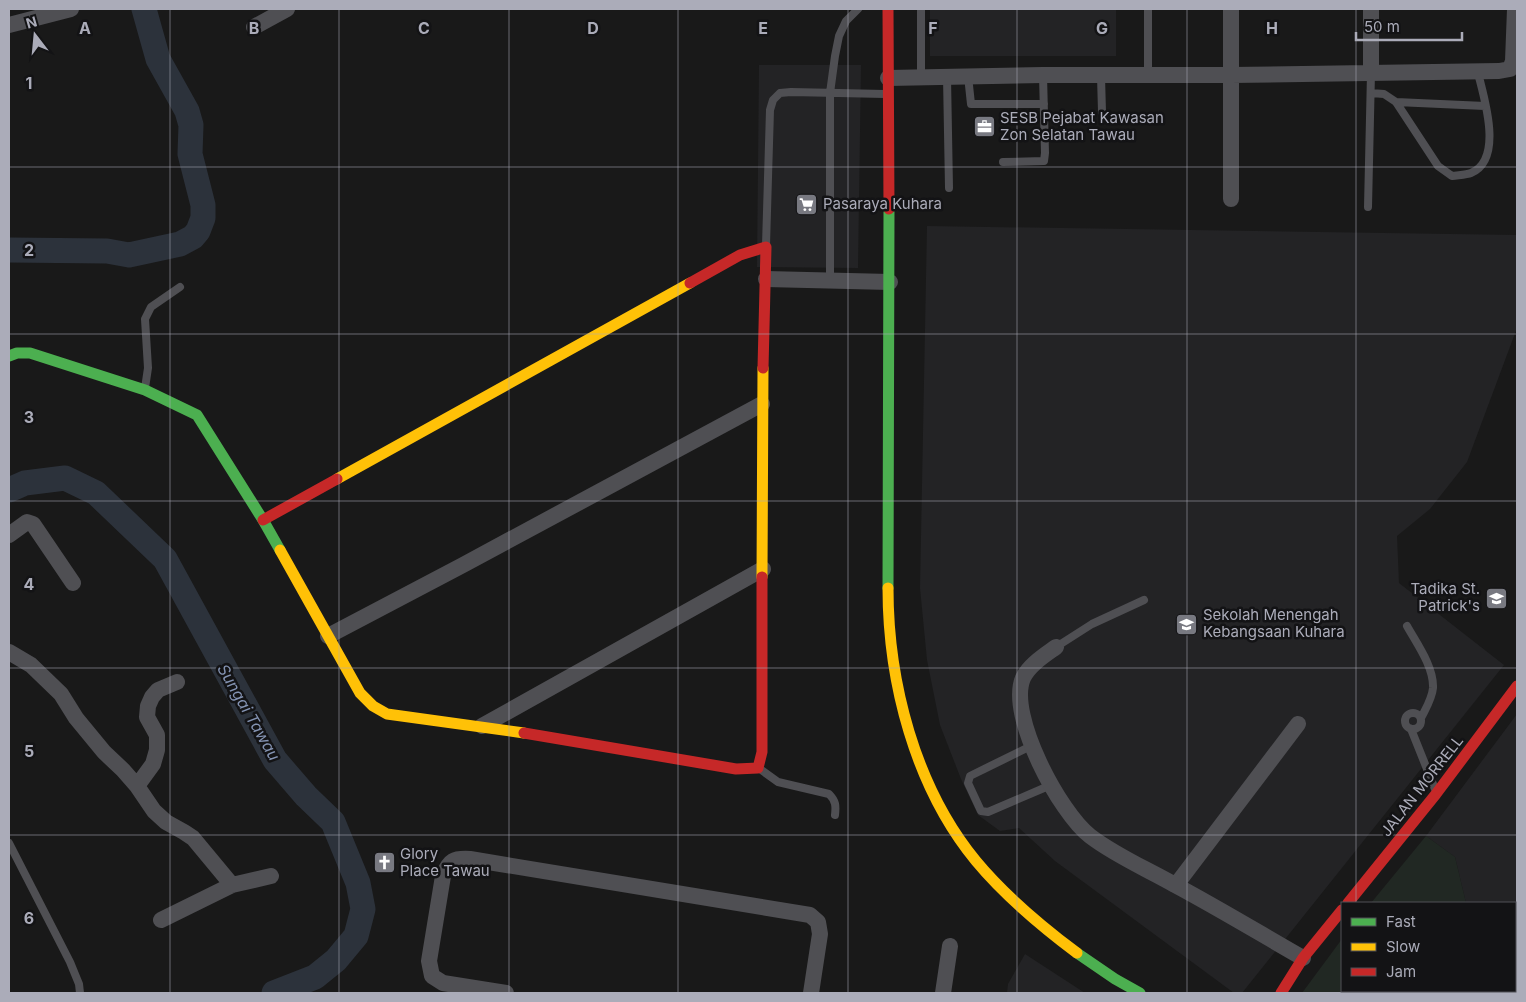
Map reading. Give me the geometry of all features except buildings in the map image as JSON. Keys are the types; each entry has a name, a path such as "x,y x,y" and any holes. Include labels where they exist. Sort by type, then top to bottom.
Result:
{"street":[{"path":"9,25 71,9"},
{"path":"254,27 287,9"},
{"path":"888,9 890,282 888,609 896,680 917,754 939,805 968,853 1004,891 1057,938 1087,961 1138,993"},
{"path":"1230,9 1230,199"},
{"path":"1371,73 1372,9"},
{"path":"888,86 921,77 1478,73 1510,69 1513,61 1515,9"},
{"path":"9,356 17,353 30,354 145,390 196,415 263,520 360,693 373,706 387,714 482,726 736,769 758,768 762,752 762,404 766,247 740,254 263,520"},
{"path":"766,279 890,282"},
{"path":"328,636 762,404"},
{"path":"9,535 27,522 33,524 73,583"},
{"path":"482,726 763,569"},
{"path":"1056,647 1028,670 1023,678 1020,702 1032,745 1051,784 1072,816 1089,835 1120,856 1176,885 1304,958"},
{"path":"9,652 31,665 61,694 76,718 104,752 137,786 154,811 166,822 193,838 232,885"},
{"path":"137,786 153,764 157,750 157,735 147,717 148,706 158,690 177,682"},
{"name":"JALAN MORRELL","path":"1349,902 1436,794 1517,686"},
{"path":"1176,885 1298,724"},
{"path":"506,993 443,983 432,976 429,961 443,876 446,867 451,861 470,859 810,915 818,922 820,934 811,993"},
{"path":"160,920 232,885 271,876"},
{"path":"1281,993 1304,958 1341,911"},
{"path":"943,993 950,946"},
{"path":"1271,993 1290,978"}],"lane":[{"path":"830,281 830,93 839,36 846,21 858,9"},
{"path":"921,9 921,77"},
{"path":"1148,9 1148,76"},
{"path":"1368,208 1371,73"},
{"path":"1371,93 1384,94 1396,102 1438,166 1452,176 1471,173 1485,162 1490,145 1489,127 1478,73"},
{"path":"1003,162 1044,160 1043,75"},
{"path":"968,76 971,104 1044,104"},
{"path":"1101,76 1102,112"},
{"path":"947,77 949,188"},
{"path":"766,247 770,110 773,100 780,93 830,93 888,86"},
{"path":"1396,102 1485,106"},
{"path":"145,390 148,368 145,319 151,307 180,287"},
{"path":"1056,647 1092,624 1144,600"},
{"path":"1407,626 1425,659 1432,677 1433,688 1429,704 1421,718 1421,724 1417,728 1411,729"},
{"path":"1421,718 1418,713 1412,712 1404,720 1406,726 1411,729 1436,794"},
{"path":"1032,745 970,776 968,783 981,810 988,812 1051,784"},
{"path":"758,768 778,782 829,794 834,799 836,805 835,815"},
{"path":"9,843 70,962 79,984 80,993"}],"shaded area":[{"path":"930,9 1116,9 1116,56 930,56"},
{"path":"759,65 861,65 858,268 757,267"},
{"name":"Sekolah Menengah Kebangsaan Kuhara","path":"927,226 1517,235 1517,328 1467,462 1430,509 1397,536 1399,583 1504,665 1242,993 1234,993 1055,861 1019,828 1000,831 978,815 961,779 940,725 927,660 920,588"},
{"path":"1517,714 1517,993 1486,992 1516,992 1516,902 1466,902 1455,857 1426,836"},
{"path":"1426,836 1455,857 1466,902 1372,902"},
{"path":"1341,940 1341,992 1486,993 1302,993"},
{"path":"1025,954 1085,993 1007,993 1008,984"}],"waterway":[{"name":"Sungai Tawau","path":"9,250 107,251 129,255 180,244 193,237 198,231 203,218 203,205 190,154 191,125 187,111 158,59 144,9"},
{"name":"Sungai Tawau","path":"9,490 25,483 65,478 96,493 165,559 275,760 306,796 333,822 358,883 363,909 356,936 336,960 315,977 274,993"}],"traffic: fast":[{"path":"888,588 889,209"},
{"path":"9,356 17,353 30,353 145,390 197,415 280,550"},
{"path":"1077,953 1115,979 1140,993"}],"traffic: slow":[{"path":"337,479 690,283"},
{"path":"762,577 763,368"},
{"path":"280,550 360,693 373,706 387,714 524,733"},
{"path":"888,588 889,624 900,696 909,732 921,767 937,800 955,832 987,874 1024,910 1077,953"}],"traffic: jam":[{"path":"888,9 889,209"},
{"path":"690,283 740,255 766,247 763,368"},
{"path":"263,520 337,479"},
{"path":"524,733 736,769 758,768 762,752 762,577"},
{"path":"1349,902 1436,794 1517,686"},
{"path":"1281,993 1303,958 1341,911"}],"place":[{"name":"SESB Pejabat Kawasan Zon Selatan Tawau","path":"984,127"},
{"name":"Pasaraya Kuhara","path":"807,204"},
{"name":"Tadika St. Patrick's","path":"1496,598"},
{"name":"Sekolah Menengah Kebangsaan Kuhara","path":"1187,624"},
{"name":"Glory Place Tawau","path":"384,863"}]}
